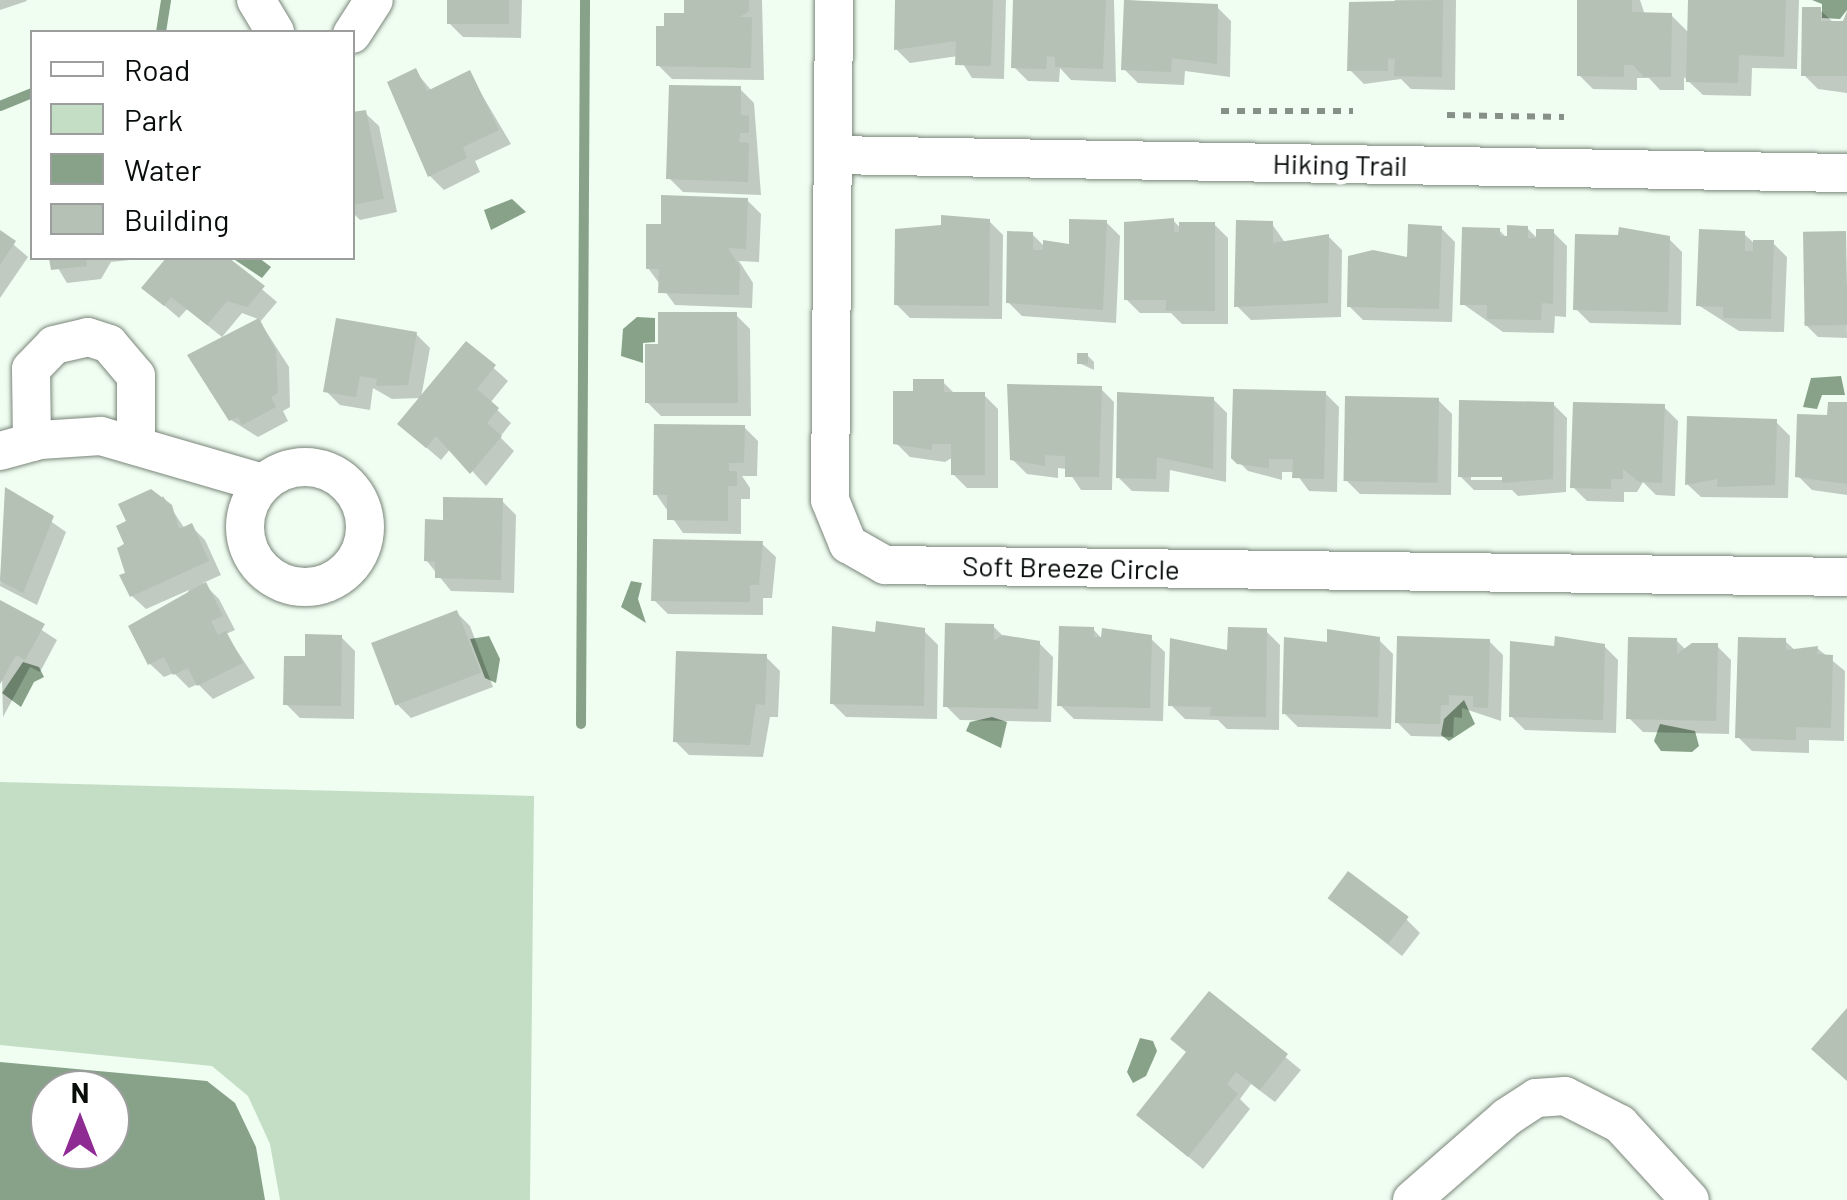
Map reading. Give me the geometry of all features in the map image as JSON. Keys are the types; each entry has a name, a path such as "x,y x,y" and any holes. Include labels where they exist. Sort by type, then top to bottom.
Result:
{"street":[{"path":"256,0 274,30"},
{"path":"355,30 374,0"},
{"name":"Soft Breeze Circle","path":"834,0 830,500 848,544 885,565 1847,577"},
{"name":"Hiking Trail","path":"833,155 1847,173"},
{"path":"136,446 136,376 109,344 88,338 54,345 31,369 16,446 102,436 263,484"},
{"path":"1412,1200 1507,1116 1536,1098 1565,1096 1620,1124 1690,1200"}],"path":[{"path":"1221,112 1353,111"},
{"path":"1447,115 1564,118"}],"green space":[{"path":"0,782 534,796 530,1200 280,1200 270,1144 248,1096 212,1066 0,1045"}],"water":[{"path":"1812,0 1847,0 1847,10 1840,19 1822,18 1822,4"},
{"path":"512,199 526,212 491,230 484,210"},
{"path":"235,260 262,260 271,267 262,278"},
{"path":"637,317 655,318 655,342 643,343 643,363 621,356 623,329"},
{"path":"1841,376 1845,395 1822,395 1817,409 1803,407 1811,378"},
{"path":"631,581 642,583 638,599 646,623 621,607"},
{"path":"489,636 500,659 496,683 485,678 470,639"},
{"path":"23,662 39,667 44,677 34,682 21,707 2,693"},
{"path":"1464,700 1475,724 1449,741 1441,735 1444,719"},
{"path":"992,717 1007,722 1001,748 966,731 970,722"},
{"path":"1660,724 1695,731 1699,746 1692,752 1661,751 1654,741"},
{"path":"1140,1038 1153,1041 1157,1051 1146,1076 1133,1083 1127,1072"},
{"path":"0,1062 87,1070 30,1070 30,1170 130,1170 130,1074 207,1081 235,1103 256,1147 265,1200 0,1200"}],"building":[{"path":"447,0 509,0 509,24 447,24"},
{"path":"684,0 749,0 749,11 740,17 752,17 751,68 656,66 656,26 664,26 664,13 684,13"},
{"path":"895,0 993,0 991,66 955,65 956,41 894,50"},
{"path":"1013,0 1106,0 1103,69 1055,67 1055,57 1047,56 1046,69 1011,68"},
{"path":"1124,0 1218,4 1217,64 1172,58 1171,72 1121,70"},
{"path":"1443,0 1442,77 1394,76 1395,59 1388,58 1388,71 1347,71 1349,2"},
{"path":"1577,0 1632,0 1632,12 1672,13 1671,77 1644,77 1633,65 1624,65 1624,77 1577,76"},
{"path":"1688,0 1786,0 1784,57 1739,55 1738,83 1686,82"},
{"path":"1802,7 1821,7 1821,21 1843,21 1847,11 1847,76 1801,76"},
{"path":"416,68 427,91 470,70 499,130 463,147 467,158 428,177 387,82"},
{"path":"669,85 741,86 741,115 749,116 749,133 740,133 739,142 749,143 748,182 666,179"},
{"path":"366,110 384,199 355,204 355,112"},
{"path":"661,195 748,198 746,249 728,248 740,267 739,295 658,293 659,269 646,269 646,224 661,224"},
{"path":"941,215 990,219 989,306 894,305 895,229 941,225"},
{"path":"1174,218 1174,232 1179,232 1179,222 1215,222 1215,311 1166,311 1166,300 1124,300 1124,222"},
{"path":"1069,219 1107,220 1103,310 1006,303 1007,231 1033,232 1033,250 1043,250 1043,240 1069,244"},
{"path":"1236,220 1273,221 1273,243 1329,234 1328,303 1234,307"},
{"path":"1408,224 1442,226 1439,309 1347,307 1348,256 1373,250 1407,257"},
{"path":"1507,225 1528,226 1528,238 1536,238 1536,229 1554,229 1553,304 1542,303 1541,320 1487,319 1487,305 1460,305 1462,227 1500,228 1500,236 1507,236"},
{"path":"1619,227 1670,236 1668,312 1573,310 1575,234 1618,235"},
{"path":"1699,229 1745,231 1745,251 1753,251 1753,240 1774,240 1771,319 1723,318 1723,307 1696,306"},
{"path":"0,230 16,241 0,265"},
{"path":"1846,231 1847,325 1805,326 1803,232"},
{"path":"49,260 86,260 87,266 51,270"},
{"path":"164,260 232,260 265,286 247,307 227,301 207,325 171,297 164,306 141,288"},
{"path":"658,312 737,312 738,403 645,403 645,344 658,344"},
{"path":"259,318 276,351 278,393 271,397 276,407 242,425 238,417 229,421 187,355"},
{"path":"336,318 417,332 408,385 376,386 377,379 360,376 356,397 323,392"},
{"path":"466,341 496,365 477,389 499,408 487,423 502,436 470,474 436,436 426,448 397,424"},
{"path":"1077,353 1088,353 1088,364 1077,364"},
{"path":"913,379 944,379 944,392 985,392 985,475 951,475 951,444 932,444 932,450 893,444 893,391 913,391"},
{"path":"1007,384 1102,386 1099,477 1065,477 1065,456 1045,455 1045,466 1010,460"},
{"path":"1233,389 1326,391 1324,479 1292,478 1293,459 1269,459 1269,468 1237,464 1231,458"},
{"path":"1117,392 1214,397 1213,469 1157,457 1156,479 1116,478"},
{"path":"1345,396 1439,398 1438,483 1344,481"},
{"path":"1459,400 1554,402 1553,479 1502,483 1502,477 1458,477"},
{"path":"1573,402 1665,404 1662,483 1639,482 1623,469 1623,479 1611,479 1611,489 1570,488"},
{"path":"1828,402 1847,402 1847,484 1795,477 1797,414 1827,415"},
{"path":"1687,416 1777,419 1775,485 1717,487 1718,479 1685,485"},
{"path":"654,424 745,425 744,463 729,463 729,471 737,471 737,486 728,486 728,521 667,520 667,495 653,495"},
{"path":"5,487 54,516 23,593 0,581"},
{"path":"151,489 172,505 179,529 192,523 209,561 130,597 119,575 125,573 117,548 124,544 116,526 126,521 118,504"},
{"path":"443,497 503,498 501,580 435,578 435,562 424,561 425,519 443,520"},
{"path":"653,539 763,541 759,585 750,585 750,602 651,601"},
{"path":"206,582 223,616 211,621 218,635 226,631 243,663 197,686 188,668 173,675 164,657 148,665 128,626"},
{"path":"0,600 45,624 25,660 16,655 0,684"},
{"path":"457,610 481,673 395,706 371,643"},
{"path":"876,621 925,628 924,706 830,704 832,626 875,632"},
{"path":"945,623 994,624 994,641 1003,635 1040,641 1038,709 943,707"},
{"path":"1059,626 1094,627 1094,637 1101,637 1102,628 1152,635 1150,708 1057,706"},
{"path":"1228,627 1267,628 1266,717 1210,716 1211,707 1168,706 1170,638 1227,650"},
{"path":"1327,629 1380,637 1378,717 1282,714 1284,637 1327,642"},
{"path":"305,634 342,635 341,706 283,705 284,656 305,656"},
{"path":"1397,636 1490,639 1488,708 1473,707 1473,696 1449,695 1449,705 1441,705 1440,724 1395,723"},
{"path":"1555,636 1605,644 1603,720 1509,717 1510,641 1554,646"},
{"path":"1628,637 1677,638 1677,654 1692,643 1718,643 1716,721 1626,719"},
{"path":"1738,637 1786,638 1786,650 1818,646 1817,654 1833,655 1831,728 1796,727 1796,740 1735,738"},
{"path":"676,651 767,654 765,705 756,704 750,745 673,742"},
{"path":"1348,871 1409,917 1388,944 1328,898"},
{"path":"1209,991 1288,1054 1260,1090 1236,1072 1227,1084 1238,1094 1188,1157 1136,1115 1186,1052 1170,1039"},
{"path":"1847,1008 1847,1081 1811,1049"}],"waterway":[{"path":"161,30 166,0"},
{"path":"581,724 585,0"},
{"path":"0,106 30,94"}]}
